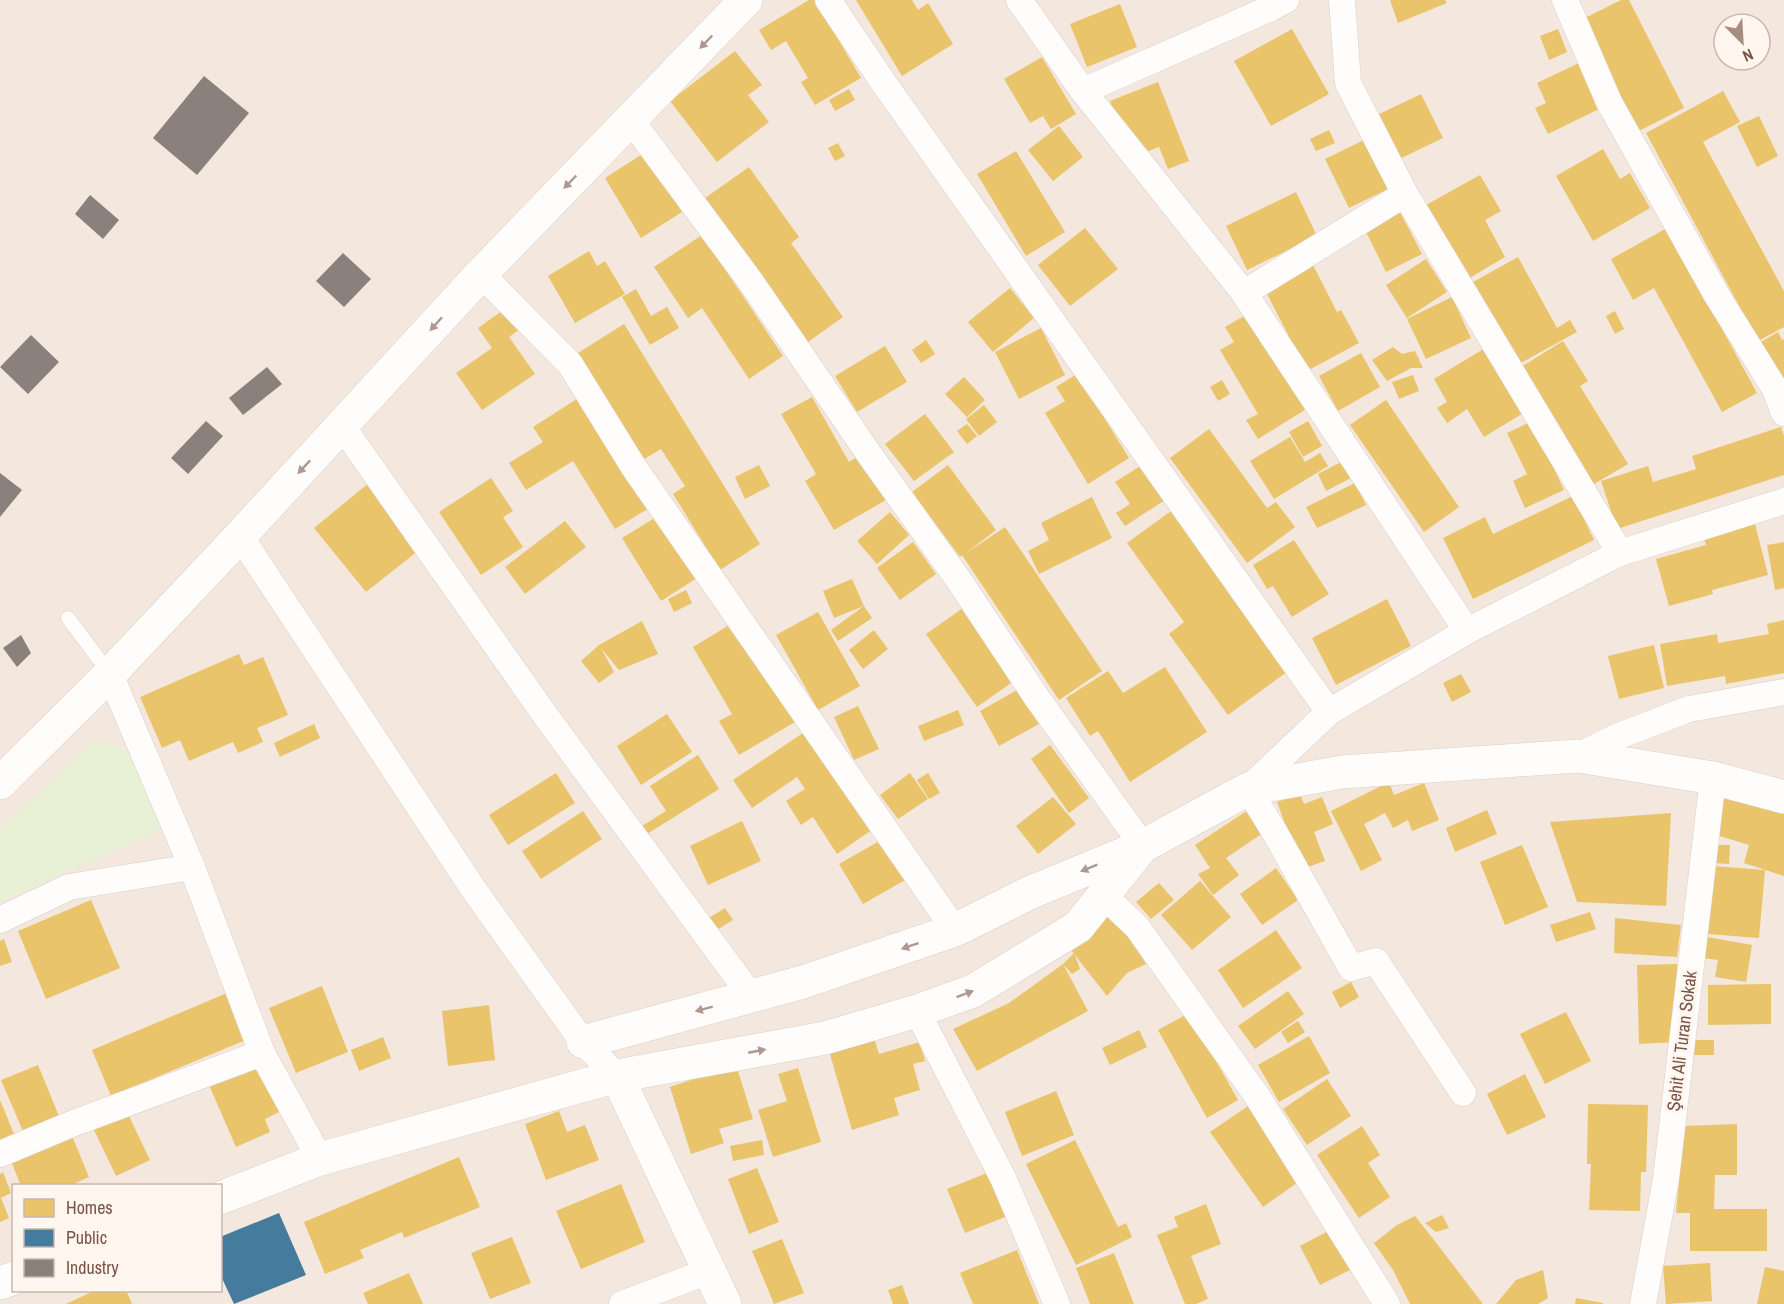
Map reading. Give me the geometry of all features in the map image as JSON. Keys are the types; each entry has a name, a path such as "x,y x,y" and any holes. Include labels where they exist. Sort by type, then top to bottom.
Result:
{"street":[{"path":"0,783 110,674 481,274 746,0"},
{"path":"828,0 883,82 1329,712"},
{"path":"1019,0 1083,91 1244,293 1467,631"},
{"path":"1083,91 1286,0"},
{"path":"1342,0 1348,83 1405,194 1620,553"},
{"path":"1565,0 1609,102 1716,294 1775,389 1784,413"},
{"path":"631,120 751,282 958,579 1037,698 1143,846"},
{"path":"1244,293 1405,194"},
{"path":"481,274 570,364 633,466 955,930"},
{"path":"342,426 545,715 751,996"},
{"path":"584,1042 803,982 955,930 1029,893 1143,846 1248,789 1329,712 1467,631 1620,553 1784,501"},
{"path":"240,536 474,890 584,1042 616,1076 725,1304"},
{"path":"110,674 192,867 262,1053 320,1159"},
{"path":"1578,756 1616,737 1689,709 1784,692"},
{"path":"1248,789 1342,772 1578,756 1713,778 1784,797"},
{"name":"Şehit Ali Turan Sokak","path":"1643,1304 1666,1179 1713,778"},
{"path":"1248,789 1351,968 1376,961 1464,1093"},
{"path":"222,1197 320,1159 616,1076 825,1038 917,1011 973,991 1078,927 1143,846"},
{"path":"0,920 69,887 192,867"},
{"path":"1103,895 1137,927 1257,1096 1387,1304"},
{"path":"917,1011 1004,1178 1057,1304"},
{"path":"0,1154 74,1123 262,1053"},
{"path":"622,1304 709,1271"}],"lane":[{"path":"68,618 110,674"}],"shaded area":[{"path":"0,0 1784,0 1784,1304 0,1304"}],"green space":[{"path":"94,741 132,748 161,830 0,902 0,829"}],"building: Homes":[{"path":"809,0 815,0 861,78 815,105 801,82 808,78 786,41 771,50 759,30"},
{"path":"856,0 912,0 918,10 928,3 953,44 902,76"},
{"path":"1390,0 1445,0 1447,3 1398,23"},
{"path":"1621,0 1629,0 1684,108 1635,133 1579,21"},
{"path":"1120,4 1137,47 1087,67 1070,24"},
{"path":"1292,29 1329,94 1271,126 1234,61"},
{"path":"1558,29 1567,52 1549,60 1540,36"},
{"path":"735,51 762,85 748,95 769,122 717,162 670,101"},
{"path":"1042,57 1076,114 1051,129 1043,116 1030,123 1004,79"},
{"path":"1581,62 1603,107 1548,134 1535,108 1546,103 1537,83"},
{"path":"1158,82 1189,161 1168,169 1159,147 1143,153 1126,143 1110,101"},
{"path":"849,89 855,100 835,111 829,100"},
{"path":"1723,91 1740,122 1703,142 1784,291 1784,327 1758,341 1646,133"},
{"path":"1421,94 1443,138 1395,161 1373,117"},
{"path":"1759,116 1778,156 1757,167 1737,126"},
{"path":"1059,126 1083,157 1053,181 1028,150"},
{"path":"1329,130 1335,143 1316,151 1310,139"},
{"path":"1366,139 1390,188 1349,208 1325,159"},
{"path":"838,143 845,156 835,161 828,148"},
{"path":"1603,149 1620,179 1630,173 1650,208 1593,241 1556,176"},
{"path":"1016,151 1065,232 1026,256 977,174"},
{"path":"644,153 682,212 641,238 605,178"},
{"path":"749,167 799,237 791,243 843,317 808,342 705,198"},
{"path":"1480,175 1501,211 1485,220 1505,257 1468,279 1426,205"},
{"path":"1296,192 1317,236 1247,270 1226,226"},
{"path":"1400,212 1422,254 1386,272 1365,230"},
{"path":"1085,228 1118,269 1070,306 1038,265"},
{"path":"1667,228 1757,393 1722,412 1654,288 1633,300 1611,259"},
{"path":"702,235 783,356 749,379 702,308 688,318 654,267"},
{"path":"589,251 597,266 605,261 625,294 575,323 548,276"},
{"path":"1518,257 1557,328 1570,320 1577,332 1519,364 1473,282"},
{"path":"1426,259 1447,292 1407,318 1386,285"},
{"path":"1313,265 1337,312 1341,310 1359,343 1307,371 1265,290"},
{"path":"1010,288 1034,318 993,352 968,322"},
{"path":"636,289 651,316 667,307 679,328 650,345 622,297"},
{"path":"1452,297 1471,338 1426,359 1407,319"},
{"path":"506,308 520,329 509,337 535,374 482,410 456,373 492,348 478,328"},
{"path":"1615,311 1624,329 1615,334 1606,316"},
{"path":"1251,312 1308,408 1258,439 1246,420 1258,414 1220,350 1234,342 1225,327"},
{"path":"624,324 760,544 720,570 673,494 685,486 661,449 644,459 578,353"},
{"path":"1041,328 1065,375 1019,399 995,352"},
{"path":"1778,332 1782,340 1784,339 1784,381 1761,342"},
{"path":"926,340 935,354 921,363 912,350"},
{"path":"1563,341 1588,381 1580,386 1628,464 1594,484 1521,367"},
{"path":"885,346 907,382 857,412 835,376"},
{"path":"1393,347 1402,354 1415,351 1423,368 1411,368 1387,381 1372,360"},
{"path":"1485,348 1525,412 1484,437 1467,409 1447,423 1437,408 1447,402 1434,379"},
{"path":"1361,353 1380,387 1338,411 1319,376"},
{"path":"1077,374 1129,458 1088,484 1045,413 1065,401 1056,387"},
{"path":"1413,375 1419,391 1399,399 1392,382"},
{"path":"964,377 985,400 967,417 945,394"},
{"path":"1222,380 1230,394 1218,401 1210,387"},
{"path":"580,397 649,508 615,529 573,461 526,490 509,463 543,442 533,427"},
{"path":"812,397 849,462 860,455 886,500 834,530 805,481 816,474 781,414"},
{"path":"1386,400 1459,507 1424,532 1350,425"},
{"path":"984,405 997,422 979,436 966,419"},
{"path":"925,414 954,452 914,481 885,444"},
{"path":"1308,421 1322,446 1303,457 1289,432"},
{"path":"1532,421 1564,490 1525,508 1513,481 1527,474 1507,433"},
{"path":"967,424 977,436 967,444 957,431"},
{"path":"1781,427 1784,436 1784,475 1617,529 1601,481 1648,466 1653,482 1696,469 1692,456"},
{"path":"1209,429 1267,508 1276,502 1295,527 1247,563 1170,458"},
{"path":"1290,437 1305,462 1320,453 1328,466 1274,499 1250,461"},
{"path":"1343,461 1351,478 1326,491 1318,474"},
{"path":"759,465 770,486 745,499 735,477"},
{"path":"948,465 996,530 965,554 1005,527 1102,671 1059,700 962,555 960,557 912,492"},
{"path":"1142,465 1165,500 1125,526 1116,513 1130,504 1115,482"},
{"path":"491,478 513,511 503,517 523,547 481,575 439,512"},
{"path":"370,482 423,547 366,592 314,528"},
{"path":"1355,483 1366,505 1317,528 1306,507"},
{"path":"1573,496 1594,540 1473,599 1443,538 1485,517 1493,534"},
{"path":"1092,497 1112,538 1039,574 1028,551 1049,540 1041,523"},
{"path":"1178,506 1291,669 1228,715 1169,634 1184,622 1127,543"},
{"path":"890,512 909,535 877,564 857,541"},
{"path":"658,516 697,578 661,601 622,538"},
{"path":"565,521 586,547 525,594 505,567"},
{"path":"1755,524 1768,575 1712,590 1713,594 1669,606 1656,559 1706,545 1704,538"},
{"path":"1294,540 1329,594 1292,617 1273,586 1267,589 1253,565"},
{"path":"913,542 936,574 900,600 877,568"},
{"path":"1784,542 1784,588 1775,590 1767,545"},
{"path":"852,579 864,606 834,618 823,591"},
{"path":"686,590 692,603 674,612 668,599"},
{"path":"1387,599 1411,646 1336,685 1312,638"},
{"path":"864,606 872,618 838,641 831,630"},
{"path":"963,608 1014,681 977,707 926,634"},
{"path":"818,612 860,686 818,710 776,635"},
{"path":"1784,620 1784,673 1726,684 1725,676 1667,686 1660,644 1717,634 1718,643 1769,634 1767,624"},
{"path":"642,621 658,654 619,670 601,648 614,672 599,683 581,661 599,645"},
{"path":"736,621 795,722 739,755 719,721 732,714 693,647"},
{"path":"874,630 888,649 863,669 849,650"},
{"path":"1654,645 1664,688 1619,699 1608,656"},
{"path":"239,654 244,665 263,657 288,715 257,728 263,742 238,753 233,742 189,761 180,740 162,748 140,697"},
{"path":"1165,667 1207,732 1130,782 1098,731 1090,736 1066,698 1108,671 1123,693"},
{"path":"1461,674 1471,692 1452,702 1443,683"},
{"path":"1019,689 1039,724 999,746 980,711"},
{"path":"858,706 879,749 854,760 834,717"},
{"path":"958,710 964,725 924,741 918,726"},
{"path":"667,714 692,752 641,785 617,746"},
{"path":"314,724 320,738 280,757 274,743"},
{"path":"806,731 873,829 837,854 813,817 801,825 786,801 805,789 797,777 752,808 733,780"},
{"path":"1050,745 1089,798 1069,813 1031,759"},
{"path":"698,755 719,789 647,834 642,826 666,811 650,786"},
{"path":"556,773 575,803 508,845 489,815"},
{"path":"910,773 928,799 898,819 880,795"},
{"path":"928,773 940,793 929,799 917,780"},
{"path":"1389,782 1394,795 1424,783 1439,820 1412,831 1408,820 1393,828 1385,813 1364,824 1382,860 1361,871 1331,811"},
{"path":"1727,791 1784,809 1784,876 1744,863 1749,845 1713,834"},
{"path":"1300,794 1304,804 1322,797 1333,824 1314,832 1325,861 1302,869 1277,802"},
{"path":"1053,797 1076,824 1038,854 1016,826"},
{"path":"1248,810 1263,833 1226,858 1239,875 1213,895 1198,874 1210,868 1195,845"},
{"path":"1487,810 1497,834 1455,852 1446,828"},
{"path":"583,811 602,839 541,879 522,851"},
{"path":"1671,813 1666,906 1577,902 1550,822"},
{"path":"742,821 761,861 708,885 690,846"},
{"path":"883,839 907,879 863,904 839,864"},
{"path":"1522,845 1548,907 1505,925 1480,862"},
{"path":"1714,845 1730,845 1729,864 1713,863"},
{"path":"1713,866 1765,870 1759,938 1708,934"},
{"path":"1276,868 1298,900 1262,925 1240,894"},
{"path":"1200,881 1231,917 1192,950 1161,915"},
{"path":"1159,883 1174,900 1151,919 1136,902"},
{"path":"91,900 120,968 46,999 18,931"},
{"path":"725,908 733,920 715,931 707,919"},
{"path":"1590,912 1596,929 1556,942 1550,925"},
{"path":"1112,913 1146,964 1127,973 1107,996 1071,950"},
{"path":"1615,918 1681,925 1677,957 1614,953"},
{"path":"1276,930 1302,968 1243,1008 1218,970"},
{"path":"1707,937 1752,945 1746,982 1715,977 1718,960 1703,958"},
{"path":"4,939 12,962 0,966 0,941"},
{"path":"1074,953 1080,969 1072,974 1063,964"},
{"path":"1063,964 1088,1011 977,1071 953,1029 1009,1003"},
{"path":"1677,964 1676,1042 1639,1044 1637,965"},
{"path":"1351,982 1359,997 1340,1008 1332,992"},
{"path":"1771,984 1771,1024 1708,1025 1708,985"},
{"path":"322,986 348,1052 296,1073 269,1008"},
{"path":"1288,991 1304,1014 1255,1049 1238,1026"},
{"path":"227,993 246,1040 111,1096 92,1050"},
{"path":"489,1005 495,1060 448,1066 442,1011"},
{"path":"1566,1012 1591,1061 1545,1084 1520,1034"},
{"path":"1189,1013 1238,1100 1207,1118 1158,1030"},
{"path":"1298,1021 1305,1032 1288,1043 1281,1032"},
{"path":"1139,1030 1147,1047 1110,1065 1102,1048"},
{"path":"1309,1036 1330,1073 1279,1102 1258,1065"},
{"path":"383,1037 391,1058 359,1071 351,1050"},
{"path":"874,1038 879,1054 920,1042 925,1061 913,1064 920,1090 894,1098 899,1115 852,1130 829,1051"},
{"path":"1693,1040 1714,1040 1714,1055 1693,1055"},
{"path":"258,1063 279,1112 265,1119 270,1132 236,1147 209,1085"},
{"path":"38,1065 61,1121 25,1136 1,1080"},
{"path":"736,1065 753,1119 719,1129 724,1143 691,1154 670,1087"},
{"path":"798,1068 821,1142 773,1157 758,1110 787,1101 778,1074"},
{"path":"1525,1074 1546,1117 1507,1135 1487,1094"},
{"path":"1327,1079 1351,1116 1307,1145 1283,1109"},
{"path":"1056,1091 1074,1135 1022,1156 1005,1112"},
{"path":"0,1100 14,1134 0,1140"},
{"path":"1588,1104 1648,1105 1646,1172 1641,1172 1640,1211 1589,1210 1591,1164 1587,1164"},
{"path":"1248,1106 1301,1180 1263,1207 1210,1132"},
{"path":"559,1111 567,1132 585,1125 599,1160 546,1180 525,1124"},
{"path":"128,1114 150,1160 116,1176 94,1130"},
{"path":"1737,1124 1737,1175 1715,1175 1714,1209 1767,1209 1767,1251 1690,1251 1690,1213 1676,1213 1684,1126"},
{"path":"1362,1126 1380,1155 1368,1163 1390,1197 1359,1218 1317,1155"},
{"path":"72,1136 89,1177 73,1184 20,1184 11,1161"},
{"path":"762,1140 764,1155 733,1161 730,1146"},
{"path":"1075,1140 1118,1227 1126,1223 1132,1237 1076,1265 1026,1164"},
{"path":"459,1157 480,1207 404,1238 402,1232 360,1250 364,1258 325,1274 304,1222"},
{"path":"757,1168 779,1222 749,1234 728,1179"},
{"path":"992,1171 1010,1215 965,1233 947,1189"},
{"path":"3,1172 11,1193 1,1198 9,1218 0,1222 0,1174"},
{"path":"621,1184 645,1242 581,1269 556,1211"},
{"path":"1206,1204 1221,1244 1191,1256 1208,1299 1196,1304 1185,1304 1157,1235 1178,1227 1174,1217"},
{"path":"1442,1215 1449,1228 1436,1232 1425,1223"},
{"path":"1415,1216 1483,1304 1410,1304 1393,1270 1374,1243 1397,1225"},
{"path":"1332,1229 1352,1269 1320,1285 1300,1246"},
{"path":"512,1237 531,1283 490,1299 471,1253"},
{"path":"782,1239 804,1293 774,1304 752,1251"},
{"path":"1017,1250 1039,1304 973,1304 960,1273"},
{"path":"1114,1253 1134,1304 1090,1304 1076,1268"},
{"path":"1710,1263 1712,1301 1666,1304 1663,1266"},
{"path":"1765,1267 1784,1271 1784,1304 1757,1304"},
{"path":"1543,1270 1548,1298 1538,1304 1496,1304 1516,1280"},
{"path":"409,1273 423,1304 368,1304 363,1293"},
{"path":"902,1285 909,1304 893,1304 888,1290"},
{"path":"92,1292 127,1292 132,1304 66,1304"},
{"path":"1576,1298 1603,1303 1603,1304 1575,1304"}],"building: Public":[{"path":"279,1213 306,1275 234,1304 222,1278 222,1236"}],"building: Industry":[{"path":"204,76 249,113 197,175 153,138"},
{"path":"90,195 119,220 103,239 75,214"},
{"path":"343,253 371,279 344,307 316,281"},
{"path":"31,335 59,362 28,394 0,367"},
{"path":"267,367 282,384 243,415 229,398"},
{"path":"206,421 223,436 188,474 171,458"},
{"path":"0,473 22,490 0,517"},
{"path":"21,635 31,653 17,667 3,648"}]}
